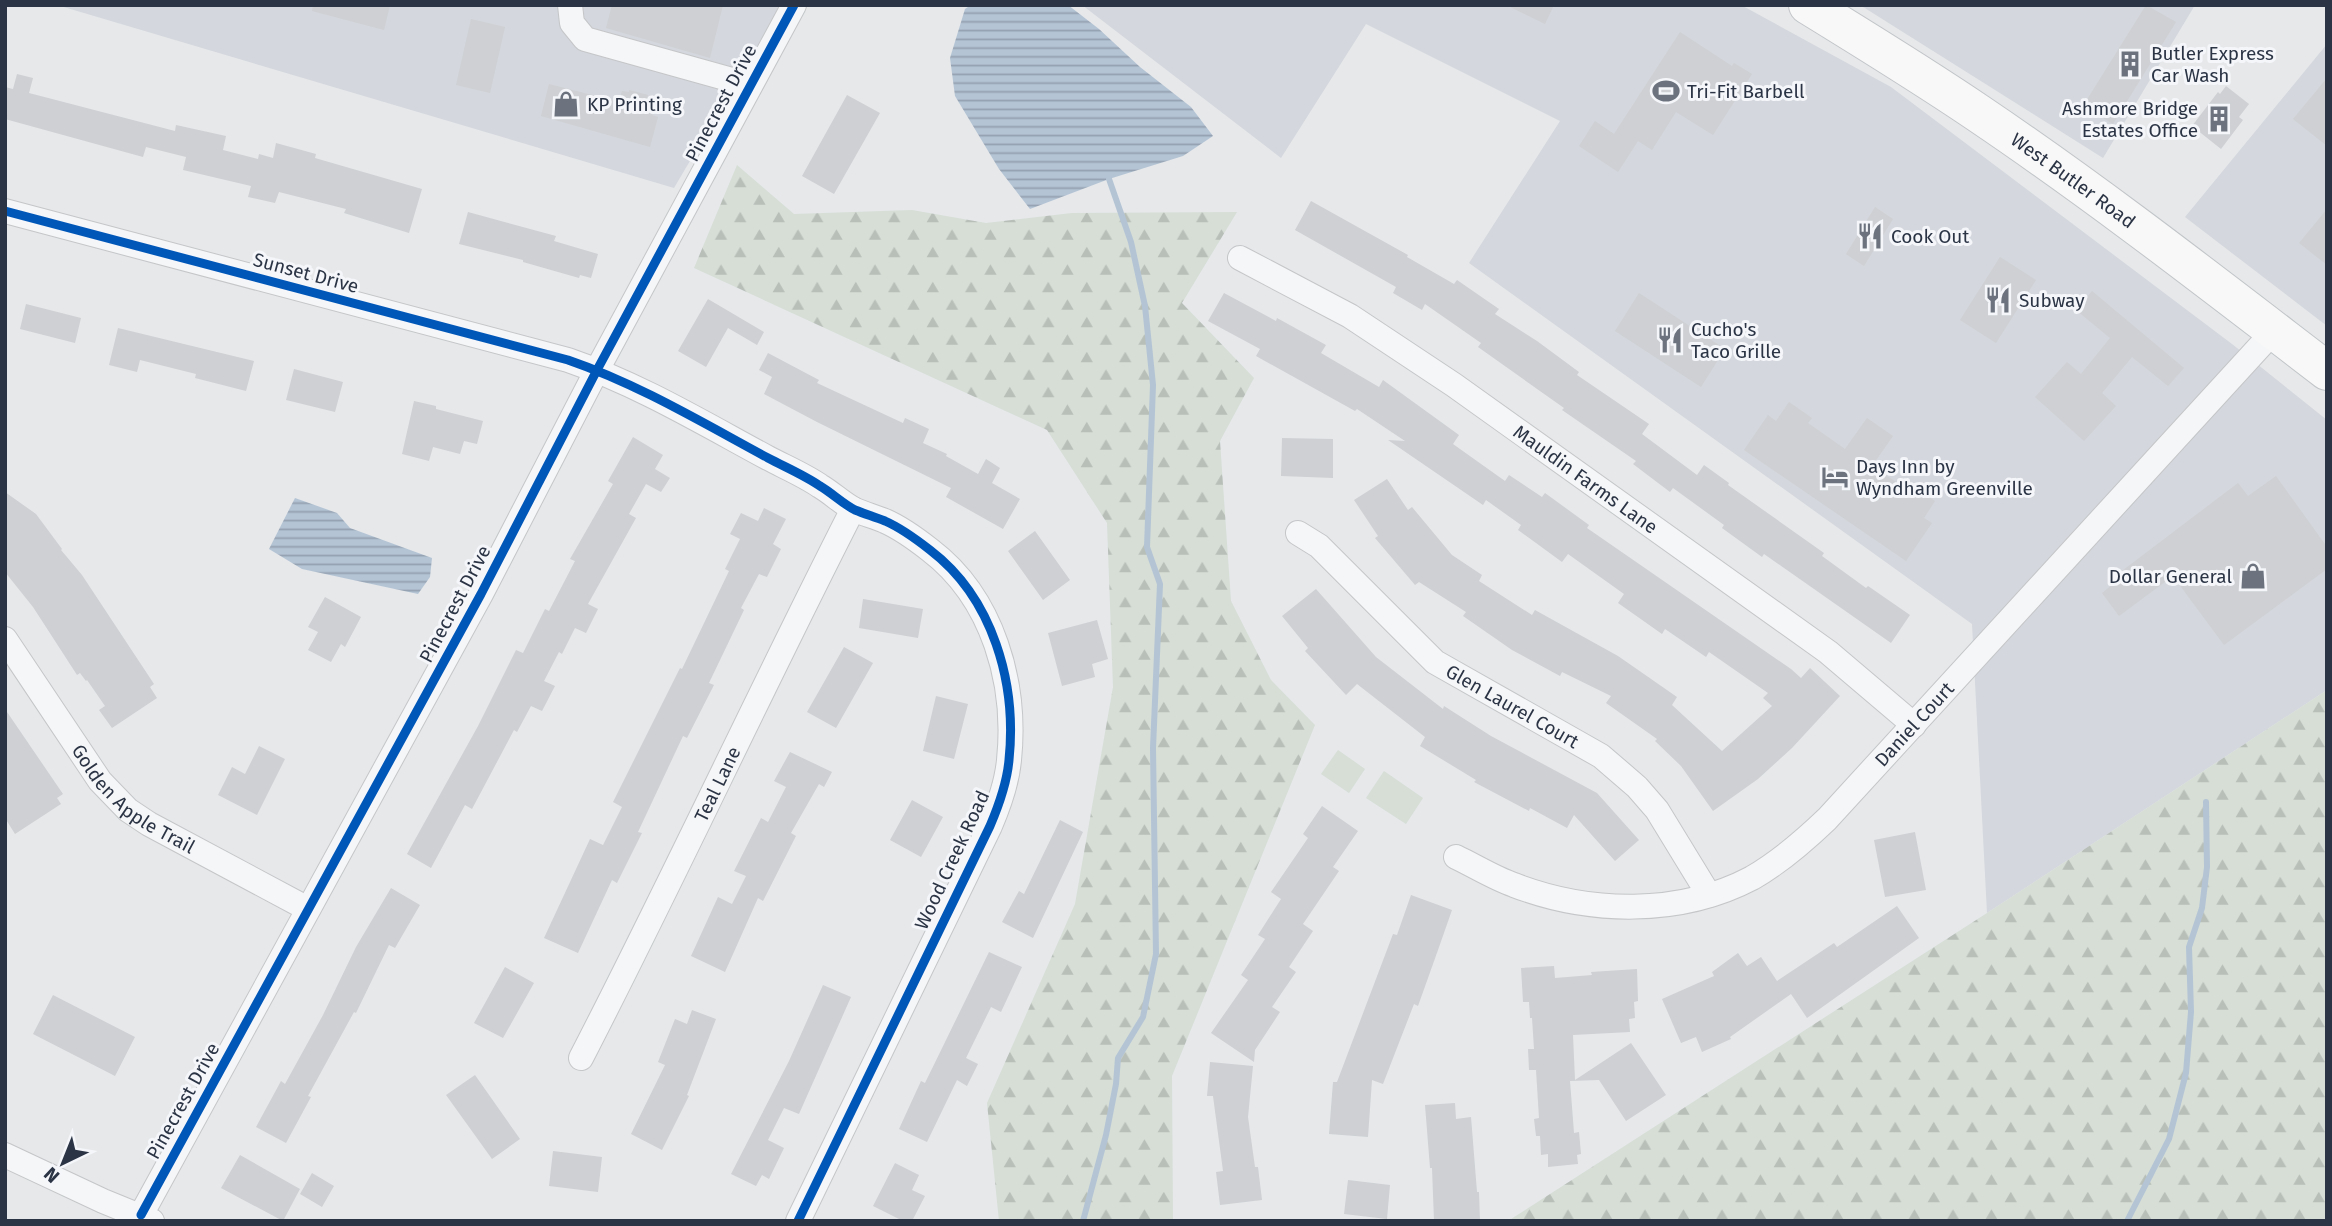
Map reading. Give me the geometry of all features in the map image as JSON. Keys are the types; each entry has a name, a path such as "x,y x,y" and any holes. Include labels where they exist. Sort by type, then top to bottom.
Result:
{"main road":[{"name":"West Butler Road","path":"1808,5 1987,120 2196,270 2327,371"}],"street":[{"path":"570,5 572,23 585,39 750,85"},
{"name":"Pinecrest Drive","path":"146,1218 794,5"},
{"name":"Sunset Drive","path":"5,211 568,360 597,370"},
{"name":"Mauldin Farms Lane","path":"1240,258 1350,316 1454,385 1828,652 1914,725"},
{"name":"Daniel Court","path":"1456,857 1510,884 1537,893 1580,903 1619,906 1661,905 1709,895 1752,877 1800,845 1828,819 2274,331"},
{"name":"Wood Creek Road","path":"597,370 817,484 853,509 898,528 930,550 956,575 978,604 995,640 1007,681 1011,723 1009,762 1002,796 990,826 798,1221"},
{"name":"Teal Lane","path":"581,1058 853,509"},
{"name":"Glen Laurel Court","path":"1298,533 1319,545 1435,662 1601,756 1628,779 1657,810 1709,895"},
{"name":"Golden Apple Trail","path":"5,639 100,781 128,810 309,909"},
{"path":"5,1155 146,1218"}],"shaded area":[{"path":"57,5 782,5 674,188"},
{"path":"1082,5 1741,5 1891,87 2232,344 2327,420 2327,690 1987,913 1972,624 1469,263 1560,121 1366,24 1281,158"},
{"path":"1860,5 2195,5 2103,158"},
{"path":"2327,44 2327,326 2185,217"}],"green space":[{"path":"737,165 794,214 912,210 986,223 1072,213 1237,212 1182,303 1254,378 1220,441 1231,601 1271,680 1315,725 1172,1076 1173,1221 999,1221 987,1103 1075,904 1113,687 1107,523 1047,430 694,268"},
{"path":"2327,690 2327,1221 1508,1221 1987,913"},
{"path":"1338,750 1365,769 1349,793 1321,774"},
{"path":"1384,771 1423,798 1406,824 1366,798"}],"water":[{"path":"971,5 1068,5 1191,107 1213,136 1183,156 1109,179 1030,209 999,169 955,96 950,58 965,9"},
{"path":"295,498 337,513 350,528 432,558 430,577 418,594 302,569 269,549"}],"building":[{"path":"313,5 390,5 384,30 312,11"},
{"path":"612,5 723,5 710,58 606,28"},
{"path":"1506,5 1554,5 1545,24"},
{"name":"Butler Express Car Wash","path":"2146,5 2176,22 2113,124 2083,106"},
{"path":"471,19 505,27 490,93 456,85"},
{"path":"1680,32 1732,66 1734,63 1752,74 1713,135 1676,112 1652,150 1638,141 1618,172 1579,146 1595,121 1614,134"},
{"path":"17,74 33,78 29,93 175,131 176,125 226,136 223,150 258,159 259,154 273,158 276,143 316,154 315,158 422,189 409,233 344,213 346,209 279,192 275,203 248,197 251,186 183,170 186,157 146,147 143,157 5,119 5,87 13,89"},
{"path":"2327,78 2327,146 2293,119"},
{"path":"549,84 619,102 622,91 648,95 647,98 656,101 652,115 658,117 650,147 541,116"},
{"name":"Ashmore Bridge Estates Office","path":"2226,86 2249,104 2239,117 2243,120 2221,149 2192,126 2218,92 2220,94"},
{"path":"847,95 880,113 834,194 802,176"},
{"path":"1311,201 1454,284 1457,280 1499,309 1495,314 1537,341 1579,372 1577,375 1649,424 1642,434 1697,475 1704,465 1824,553 1822,556 1910,615 1891,643 1764,554 1762,557 1673,488 1670,492 1633,464 1636,461 1562,410 1564,408 1478,347 1481,343 1425,304 1422,310 1393,293 1396,287 1295,230"},
{"name":"Cook Out","path":"1875,207 1893,219 1864,266 1846,254"},
{"path":"2327,209 2327,265 2299,243"},
{"path":"468,212 556,236 554,241 598,254 591,278 580,275 579,278 459,244"},
{"name":"Subway","path":"2000,257 2036,280 1996,343 1960,320"},
{"path":"2092,291 2184,368 2168,386 2132,357 2102,393 2116,406 2084,441 2035,397 2067,362 2081,374 2110,338 2076,310"},
{"path":"1224,293 1326,345 1321,353 1379,387 1383,380 1459,435 1453,444 1505,481 1509,475 1542,497 1545,493 1589,525 1587,528 1801,678 1810,668 1840,696 1792,748 1758,779 1713,811 1681,766 1655,741 1657,739 1606,703 1611,696 1562,672 1560,676 1512,650 1463,616 1466,612 1419,582 1415,585 1375,538 1378,536 1354,500 1387,479 1408,510 1412,507 1452,555 1482,575 1479,581 1532,615 1535,610 1618,656 1677,697 1672,705 1722,751 1772,706 1763,698 1768,693 1709,652 1706,657 1665,629 1662,634 1618,603 1624,594 1568,554 1562,562 1518,530 1521,525 1486,500 1483,505 1388,440 1405,441 1357,409 1355,411 1256,356 1260,349 1208,321"},
{"name":"Cucho's Taco Grille","path":"1639,293 1725,349 1701,387 1615,331"},
{"path":"708,299 764,332 757,345 728,328 706,367 678,351"},
{"path":"26,304 81,318 75,343 20,329"},
{"path":"118,328 254,361 246,391 195,378 196,374 140,360 137,372 109,365"},
{"path":"768,353 819,380 817,383 903,423 905,418 929,429 923,443 947,454 946,456 978,474 986,459 1000,468 992,483 1020,499 1003,529 946,497 951,488 764,394 772,377 759,370"},
{"path":"294,369 343,382 335,412 286,400"},
{"path":"414,401 483,421 477,444 464,441 460,454 433,447 429,461 402,454"},
{"name":"Days Inn by Wyndham Greenville","path":"1789,402 1812,418 1808,423 1845,449 1867,418 1893,436 1872,466 1911,492 1914,487 1935,501 1924,518 1932,523 1906,561 1744,450 1768,415 1776,421"},
{"path":"633,437 663,455 655,469 670,478 661,492 646,484 629,514 636,518 588,604 598,609 586,633 575,628 562,654 559,652 544,681 555,686 542,711 531,706 517,732 514,730 472,809 465,805 431,868 407,854 478,726 516,650 523,653 545,609 549,611 575,561 570,559 613,484 608,481"},
{"path":"1282,438 1333,439 1333,478 1281,476"},
{"path":"2276,476 2327,547 2327,569 2224,645 2173,576 2119,616 2102,593 2117,581 2114,577 2238,483 2248,496"},
{"path":"5,492 36,514 82,575 154,684 150,687 157,698 112,728 99,710 105,706 87,680 80,673 77,675 33,607 5,572"},
{"path":"764,508 786,519 773,544 781,549 767,577 759,574 741,608 744,610 709,683 714,685 687,738 683,736 638,832 642,833 617,883 612,880 578,953 544,938 590,839 603,845 622,807 613,802 729,571 725,569 740,539 730,534 741,513 758,521"},
{"path":"1035,531 1070,580 1043,600 1008,551"},
{"path":"1316,589 1376,657 1443,709 1444,706 1491,736 1597,793 1639,840 1615,861 1574,815 1567,828 1530,808 1529,811 1474,782 1476,780 1420,746 1425,737 1357,684 1346,695 1305,651 1308,648 1282,616"},
{"path":"325,597 361,617 345,647 341,644 331,662 308,650 318,632 308,627"},
{"path":"863,599 923,609 918,638 859,628"},
{"path":"1097,620 1108,659 1092,664 1095,677 1062,686 1048,633"},
{"path":"844,647 873,663 836,728 807,712"},
{"path":"936,696 968,704 954,759 923,751"},
{"path":"5,709 63,794 57,798 61,804 15,834 5,818"},
{"path":"259,746 285,759 257,815 218,795 232,767 245,774"},
{"path":"790,752 832,772 824,787 819,784 791,833 796,836 763,901 758,898 725,972 691,956 718,897 732,904 746,876 734,871 761,818 768,822 786,787 774,781"},
{"path":"912,800 943,817 921,857 890,840"},
{"path":"1322,806 1358,831 1333,867 1339,871 1303,924 1313,931 1289,967 1296,972 1272,1007 1280,1012 1255,1050 1254,1062 1211,1033 1248,980 1241,975 1265,939 1258,935 1281,899 1271,892 1308,838 1303,834"},
{"path":"1060,820 1083,832 1033,938 1002,922 1019,891 1024,894"},
{"path":"1915,832 1926,890 1885,897 1874,840"},
{"path":"391,888 420,905 395,948 389,945 356,1013 354,1012 308,1096 311,1097 286,1143 256,1127 281,1081 285,1084 356,947"},
{"path":"1411,895 1452,910 1418,1006 1414,1004 1383,1084 1372,1080 1368,1137 1329,1134 1333,1082 1337,1082 1393,934 1397,935"},
{"path":"1897,906 1919,938 1807,1018 1791,994 1730,1037 1731,1039 1702,1052 1696,1037 1681,1043 1662,999 1714,976 1712,972 1738,953 1747,966 1761,957 1777,981 1834,943 1837,947"},
{"path":"989,952 1022,967 1001,1012 991,1007 966,1058 978,1064 967,1086 957,1080 927,1142 899,1129 921,1081 925,1083"},
{"path":"1554,966 1555,978 1637,969 1638,1001 1634,1002 1635,1018 1629,1019 1630,1032 1573,1035 1575,1080 1631,1043 1666,1095 1626,1121 1599,1080 1570,1081 1574,1133 1579,1132 1581,1154 1577,1155 1578,1164 1548,1167 1548,1154 1541,1155 1540,1136 1536,1136 1534,1119 1539,1118 1536,1070 1529,1070 1528,1049 1534,1049 1532,1018 1529,1002 1523,1002 1521,968"},
{"path":"505,967 534,983 503,1038 474,1023"},
{"path":"823,985 851,997 799,1114 784,1108 768,1140 784,1148 769,1179 762,1175 756,1186 731,1174 789,1061"},
{"path":"53,995 135,1037 115,1076 33,1034"},
{"path":"692,1010 716,1019 687,1095 689,1096 662,1150 631,1134 665,1065 658,1062 675,1019 687,1024"},
{"path":"1210,1062 1253,1066 1248,1117 1262,1200 1220,1205 1216,1172 1223,1171 1213,1096 1207,1096"},
{"path":"475,1075 520,1139 492,1159 446,1095"},
{"path":"1455,1103 1456,1119 1471,1117 1480,1221 1434,1221 1432,1168 1425,1105"},
{"path":"553,1151 602,1157 598,1192 549,1186"},
{"path":"240,1155 300,1189 283,1221 221,1188"},
{"path":"895,1163 919,1175 912,1190 925,1196 912,1221 903,1221 873,1206"},
{"path":"312,1173 334,1186 322,1207 300,1194"},
{"path":"1348,1180 1390,1185 1387,1219 1344,1214"}],"waterway":[{"path":"1083,1221 1106,1135 1118,1058 1143,1017 1156,954 1153,748 1160,584 1147,547 1153,385 1145,306 1131,242 1109,179"},
{"path":"2127,1221 2169,1139 2186,1073 2191,1012 2189,947 2202,908 2207,867 2206,802"}],"cycle path":[{"path":"141,1215 481,594 597,370 794,5"},
{"path":"5,211 568,360 594,370 670,405 801,475 855,510 897,527 930,550 952,570 970,592 985,617 1004,672 1010,731 1009,760 1004,785 990,826 798,1221"}],"place":[{"name":"Butler Express Car Wash","path":"2130,64"},
{"name":"Tri-Fit Barbell","path":"1666,91"},
{"name":"KP Printing","path":"566,104"},
{"name":"Ashmore Bridge Estates Office","path":"2219,119"},
{"name":"Cook Out","path":"1870,236"},
{"name":"Subway","path":"1998,300"},
{"name":"Cucho's Taco Grille","path":"1670,340"},
{"name":"Days Inn by Wyndham Greenville","path":"1835,477"},
{"name":"Dollar General","path":"2253,576"}]}
